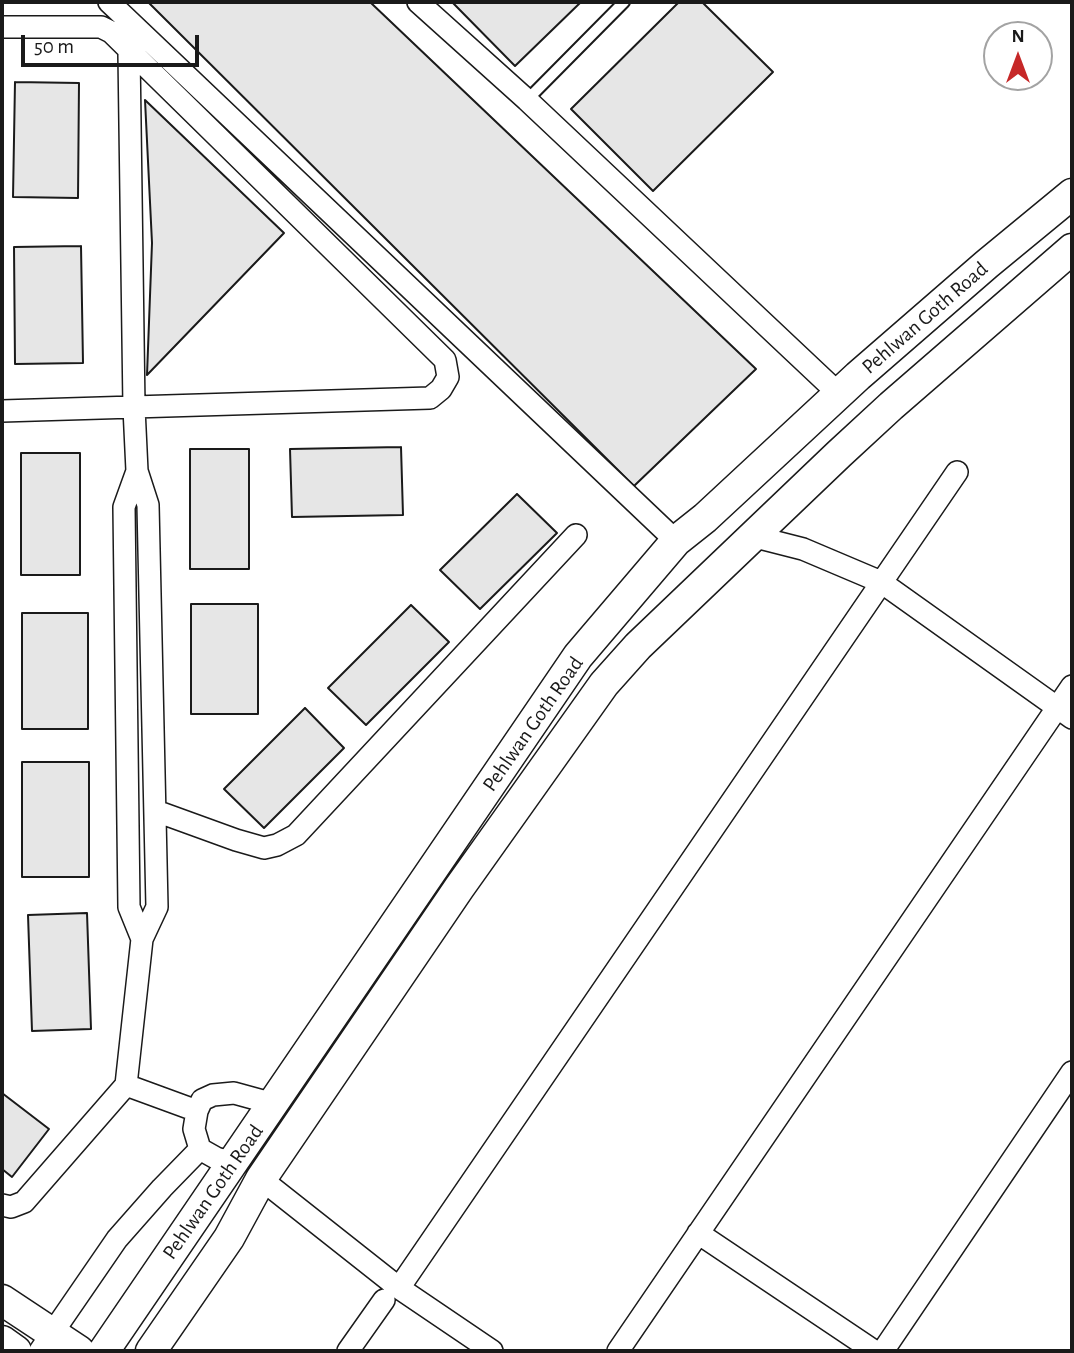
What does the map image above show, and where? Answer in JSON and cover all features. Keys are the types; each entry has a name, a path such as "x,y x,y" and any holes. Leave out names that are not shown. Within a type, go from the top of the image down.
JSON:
{"main road":[{"name":"Pehlwan Goth Road","path":"104,1351 578,656 676,541 705,518 848,385 1072,194"},
{"name":"Pehlwan Goth Road","path":"151,1351 229,1238 261,1179 459,888 604,684 638,646 891,406 1072,249"},
{"path":"848,385 891,406"},
{"path":"2,1300 46,1342 79,1351"},
{"path":"2,1341 16,1351"}],"street":[{"path":"110,2 676,541"},
{"path":"418,2 848,385"},
{"path":"2,27 101,27 111,33 445,360 448,377 441,389 430,398 2,411"},
{"path":"2,1205 11,1207 24,1202 127,1086 142,939 157,907 148,505 136,471 129,53"},
{"path":"136,471 124,506 129,907 142,939"},
{"path":"348,1351 392,1294 957,472"},
{"path":"156,811 264,848 277,845 296,835 576,535"},
{"path":"752,536 803,549 881,582 1065,713"},
{"path":"618,1351 698,1233 1065,713 1072,686"},
{"path":"883,1351 1072,1072"},
{"path":"127,1086 197,1111"},
{"path":"234,1163 216,1158 200,1149 194,1129 202,1100 213,1095 234,1093 251,1095 274,1104"},
{"path":"46,1342 117,1238 200,1149"},
{"path":"261,1179 392,1294 492,1351"},
{"path":"698,1233 874,1351"}],"lane":[{"path":"527,100 624,2"}],"building":[{"path":"148,2 370,2 756,369 634,486"},
{"path":"452,2 581,2 515,66"},
{"path":"679,2 702,2 773,72 653,191 571,109"},
{"path":"15,82 79,83 78,198 13,197"},
{"path":"145,100 284,233 147,375 152,243"},
{"path":"81,246 83,363 15,364 14,247"},
{"path":"401,447 403,515 292,517 290,449"},
{"path":"190,449 249,449 249,569 190,569"},
{"path":"21,453 80,453 80,575 21,575"},
{"path":"517,494 557,533 480,609 440,570"},
{"path":"191,604 258,604 258,714 191,714"},
{"path":"411,605 449,642 366,725 328,688"},
{"path":"22,613 88,613 88,729 22,729"},
{"path":"305,708 344,748 264,828 224,789"},
{"path":"22,762 89,762 89,877 22,877"},
{"path":"87,913 91,1029 32,1031 28,915"},
{"path":"2,1093 49,1129 12,1177 2,1169"}]}
